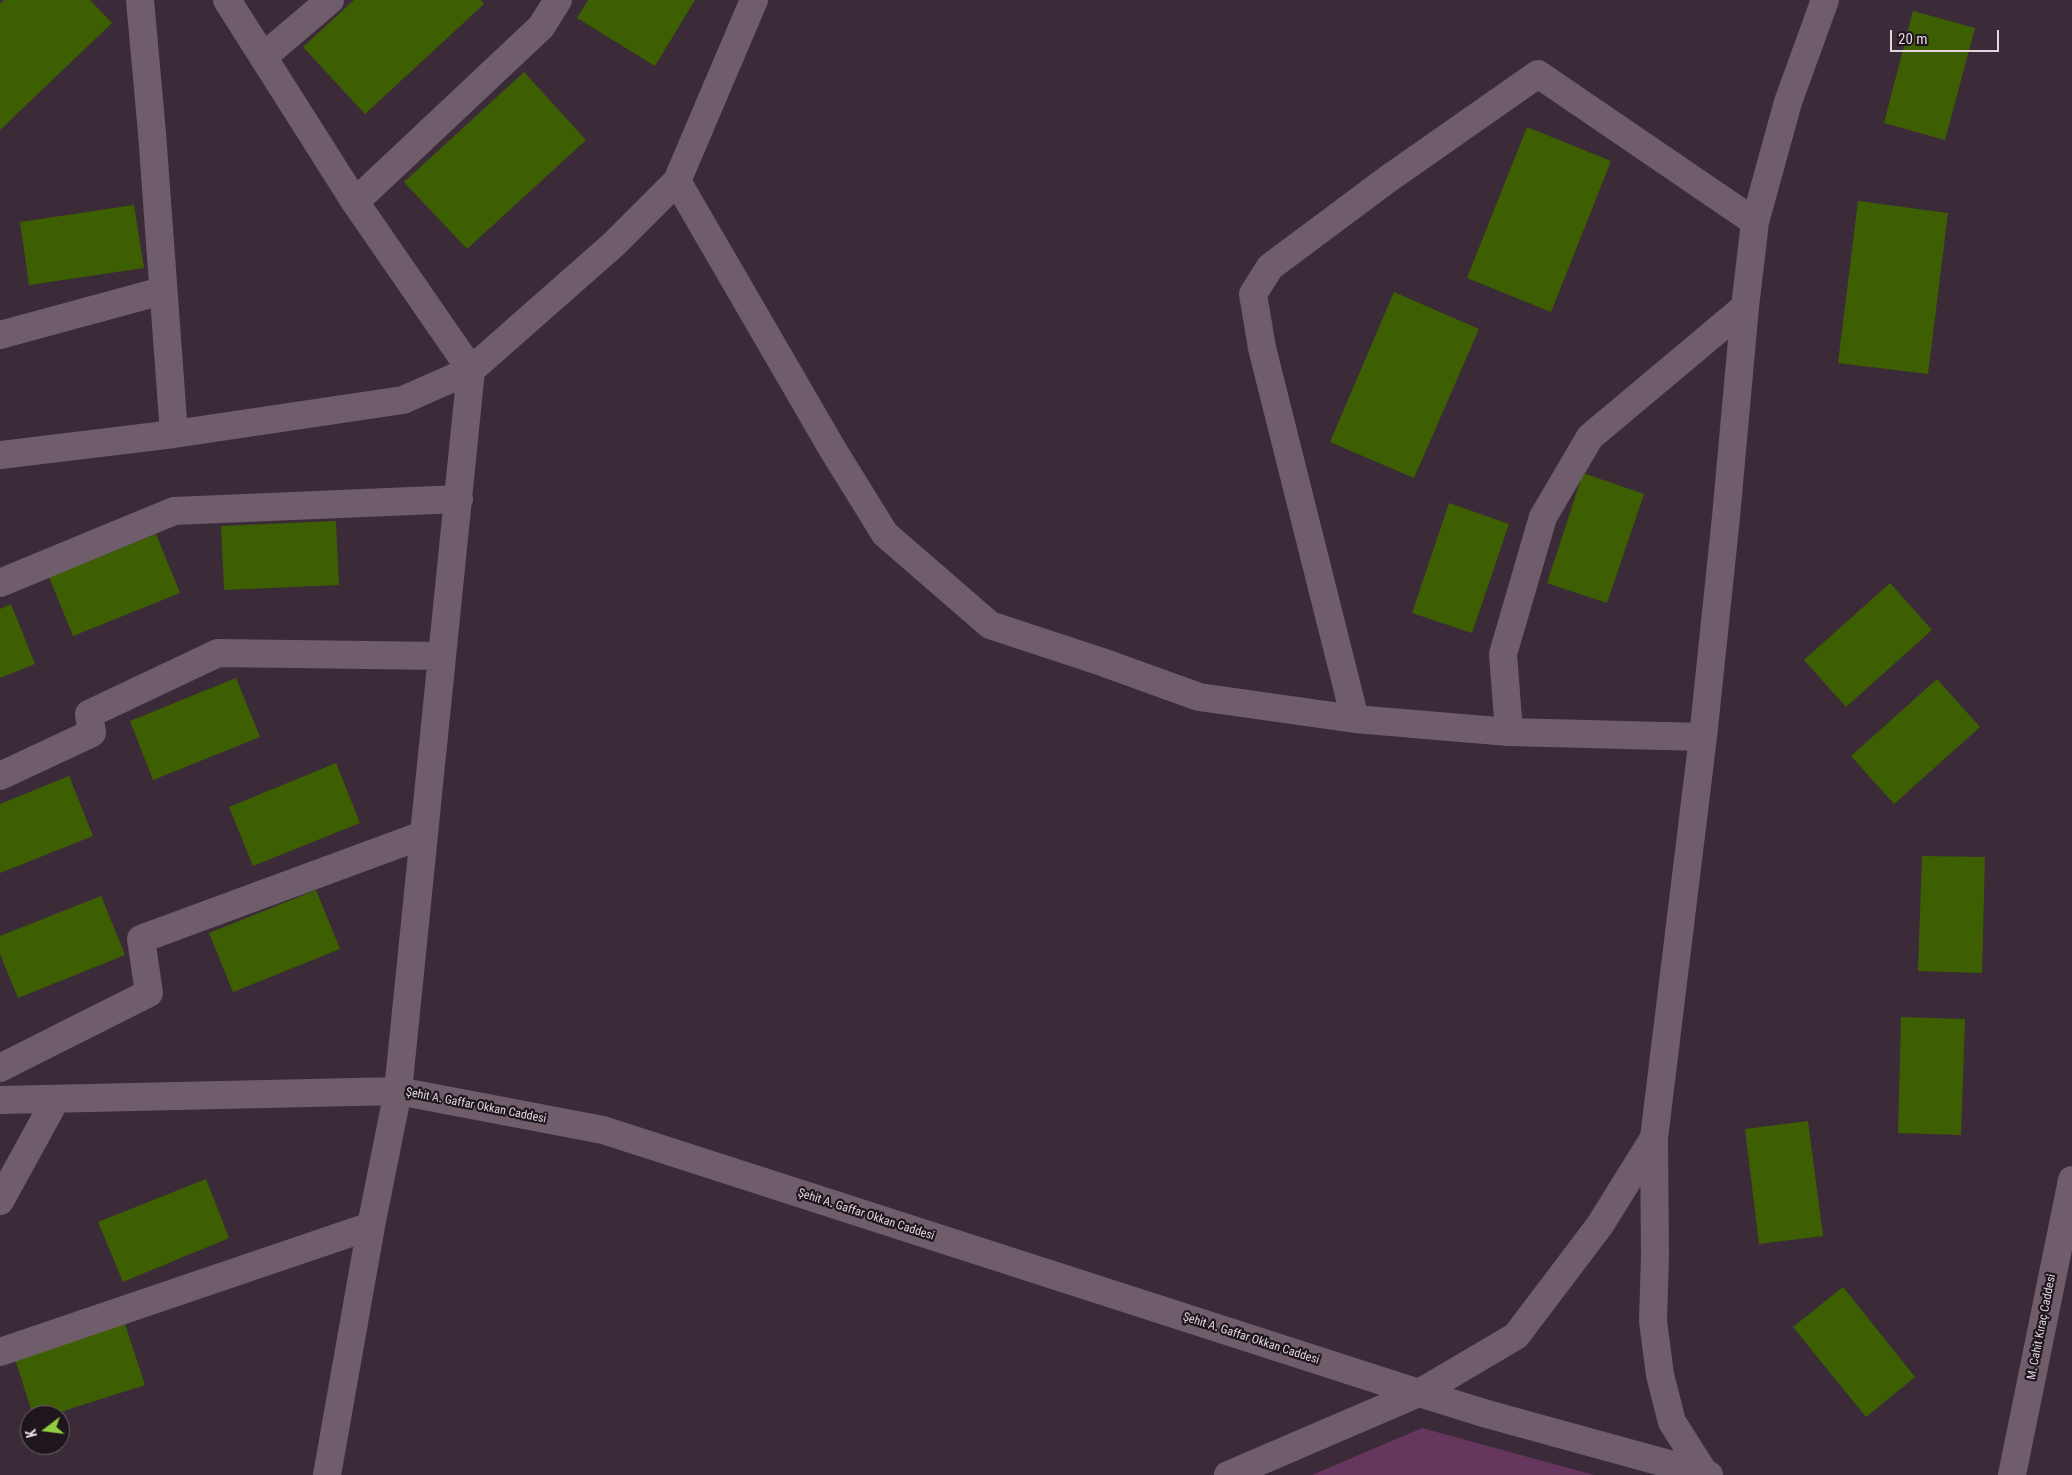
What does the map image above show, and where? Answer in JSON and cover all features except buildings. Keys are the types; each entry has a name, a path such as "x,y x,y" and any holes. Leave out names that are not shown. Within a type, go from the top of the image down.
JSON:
{"street":[{"path":"140,0 152,133 162,291 174,434"},
{"path":"227,0 355,202 471,370 398,1091 371,1226 327,1475"},
{"path":"263,58 330,0"},
{"path":"355,202 541,27 558,0"},
{"path":"0,455 174,434 403,400 471,370 614,244 676,181 754,0"},
{"path":"1707,1474 1672,1422 1660,1375 1653,1321 1654,1138 1703,737 1755,222 1788,102 1825,0"},
{"path":"1355,719 1262,348 1253,294 1270,268 1388,179 1538,74 1755,222"},
{"path":"676,181 833,450 885,534 990,625 1199,697 1355,719 1509,732 1703,737"},
{"path":"0,335 162,291"},
{"path":"1509,732 1502,654 1543,517 1590,437 1745,307"},
{"path":"0,583 174,510 458,499"},
{"path":"0,776 92,733 89,714 218,653 441,656"},
{"path":"0,1068 149,993 141,940 423,836"},
{"name":"Şehit A. Gaffar Okkan Caddesi","path":"4,1107 56,1099 398,1091 603,1130 1419,1393 1487,1414 1707,1474"},
{"path":"0,1201 56,1099"},
{"path":"1228,1475 1419,1393 1516,1336 1600,1225 1654,1138"},
{"name":"M. Cahit Kıraç Caddesi","path":"2012,1475 2072,1180"},
{"path":"0,1352 371,1226"}],"shaded area":[{"path":"1422,1428 1594,1475 1312,1475"}]}
